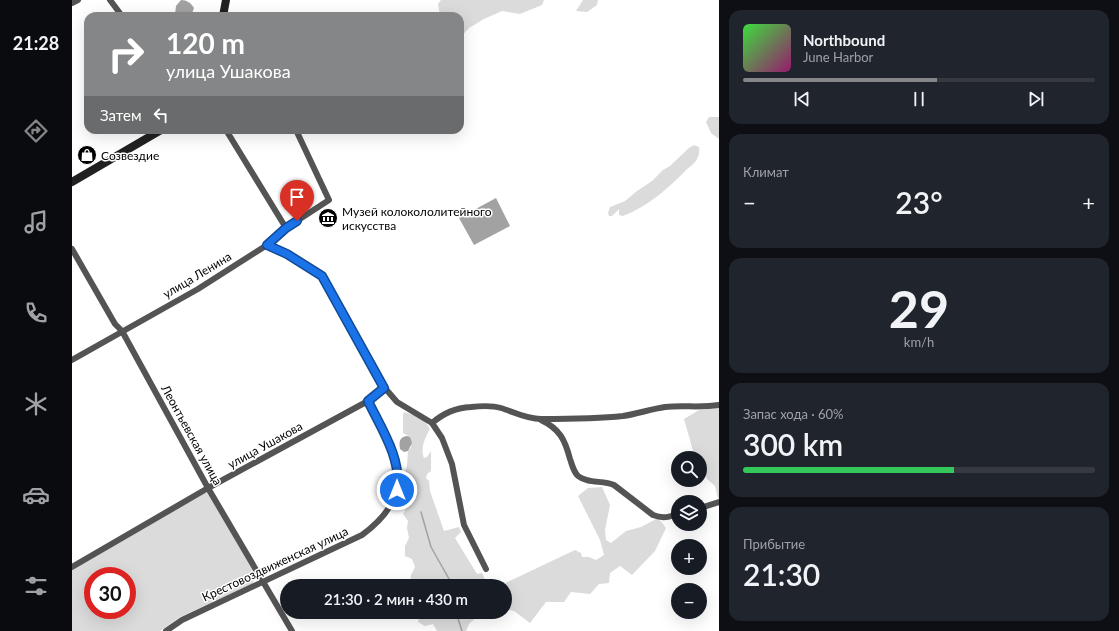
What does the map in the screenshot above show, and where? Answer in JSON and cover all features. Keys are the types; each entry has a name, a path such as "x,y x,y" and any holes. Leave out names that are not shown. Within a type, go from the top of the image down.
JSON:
{"main road":[{"path":"223,12 226,0"},
{"path":"72,182 154,134"}],"street":[{"path":"72,3 78,0"},
{"path":"110,0 119,12"},
{"path":"228,134 286,228"},
{"name":"улица Ленина","path":"72,360 198,289 267,245 286,228 329,200 298,134"},
{"path":"267,245 287,254 322,276 384,388 397,402 432,423 442,438 449,456 464,524 486,569"},
{"name":"Леонтьевская улица","path":"72,249 115,324 122,331 208,488 292,631"},
{"name":"улица Ушакова","path":"72,567 208,488 368,401 384,388"},
{"name":"Крестовоздвиженская улица","path":"166,631 182,620 362,535 380,521 389,510 397,490 398,473 387,441 368,401"},
{"path":"432,423 451,410 470,406 500,407 520,415 538,419 605,417 635,414 664,407 708,407 719,405"},
{"path":"538,419 555,428 560,433 572,465 579,476 590,481 614,485 653,515 660,518 671,516"},
{"path":"707,506 719,502"}],"shaded area":[{"path":"181,0 189,2 194,8 192,12 175,12 176,6"},
{"path":"441,0 544,0 542,5 520,14 502,11 484,19 469,28 464,34 464,12 439,12 438,4"},
{"path":"583,0 598,0 597,5 587,12 576,11"},
{"path":"709,117 719,117 719,139 711,133 706,122"},
{"path":"694,145 699,147 699,154 696,160 665,190 641,208 623,216 619,215 619,209 612,216 609,216 608,213 610,207 625,201 652,181"},
{"path":"496,198 510,226 474,245 459,218"},
{"path":"719,408 718,499 715,486 707,479 707,451 693,451 684,419 699,410"},
{"path":"404,412 419,418 430,429 423,447 424,458 427,457 431,451 431,471 427,474 426,478 429,481 430,491 444,531 459,527 461,532 455,538 477,574 482,573 485,579 411,579 415,567 412,559 405,556 405,546 409,538 407,528 408,521 403,514 406,509 396,506 398,497 405,494 407,487 402,485 407,466 408,451 411,447 410,437 403,433"},
{"path":"402,437 410,437 412,443 408,451 404,452 400,449 400,442"},
{"path":"602,487 610,505 605,530 606,540 611,543 626,531 641,527 656,519 661,521 666,528 655,551 632,575 620,566 610,573 609,583 599,584 590,594 571,592 564,602 546,602 530,623 512,611 512,580 575,550 581,553 582,557 589,557 596,560 604,555 600,540 578,496 588,488"},
{"path":"208,492 255,574 255,578 252,584 180,617 160,631 72,631 72,570"},
{"path":"419,619 474,619 469,624 466,631 437,631 433,624 425,626 418,622"}],"waterway":[{"path":"421,512 431,547 449,579"},
{"path":"458,619 462,631"}],"place":[{"name":"Созвездие","path":"87,155"},
{"name":"Музей колокололитейного искусства","path":"328,218"}],"route":[{"path":"297,221 286,228 267,245 287,254 322,276 384,388 368,401 394,459 398,477 397,490"}]}
